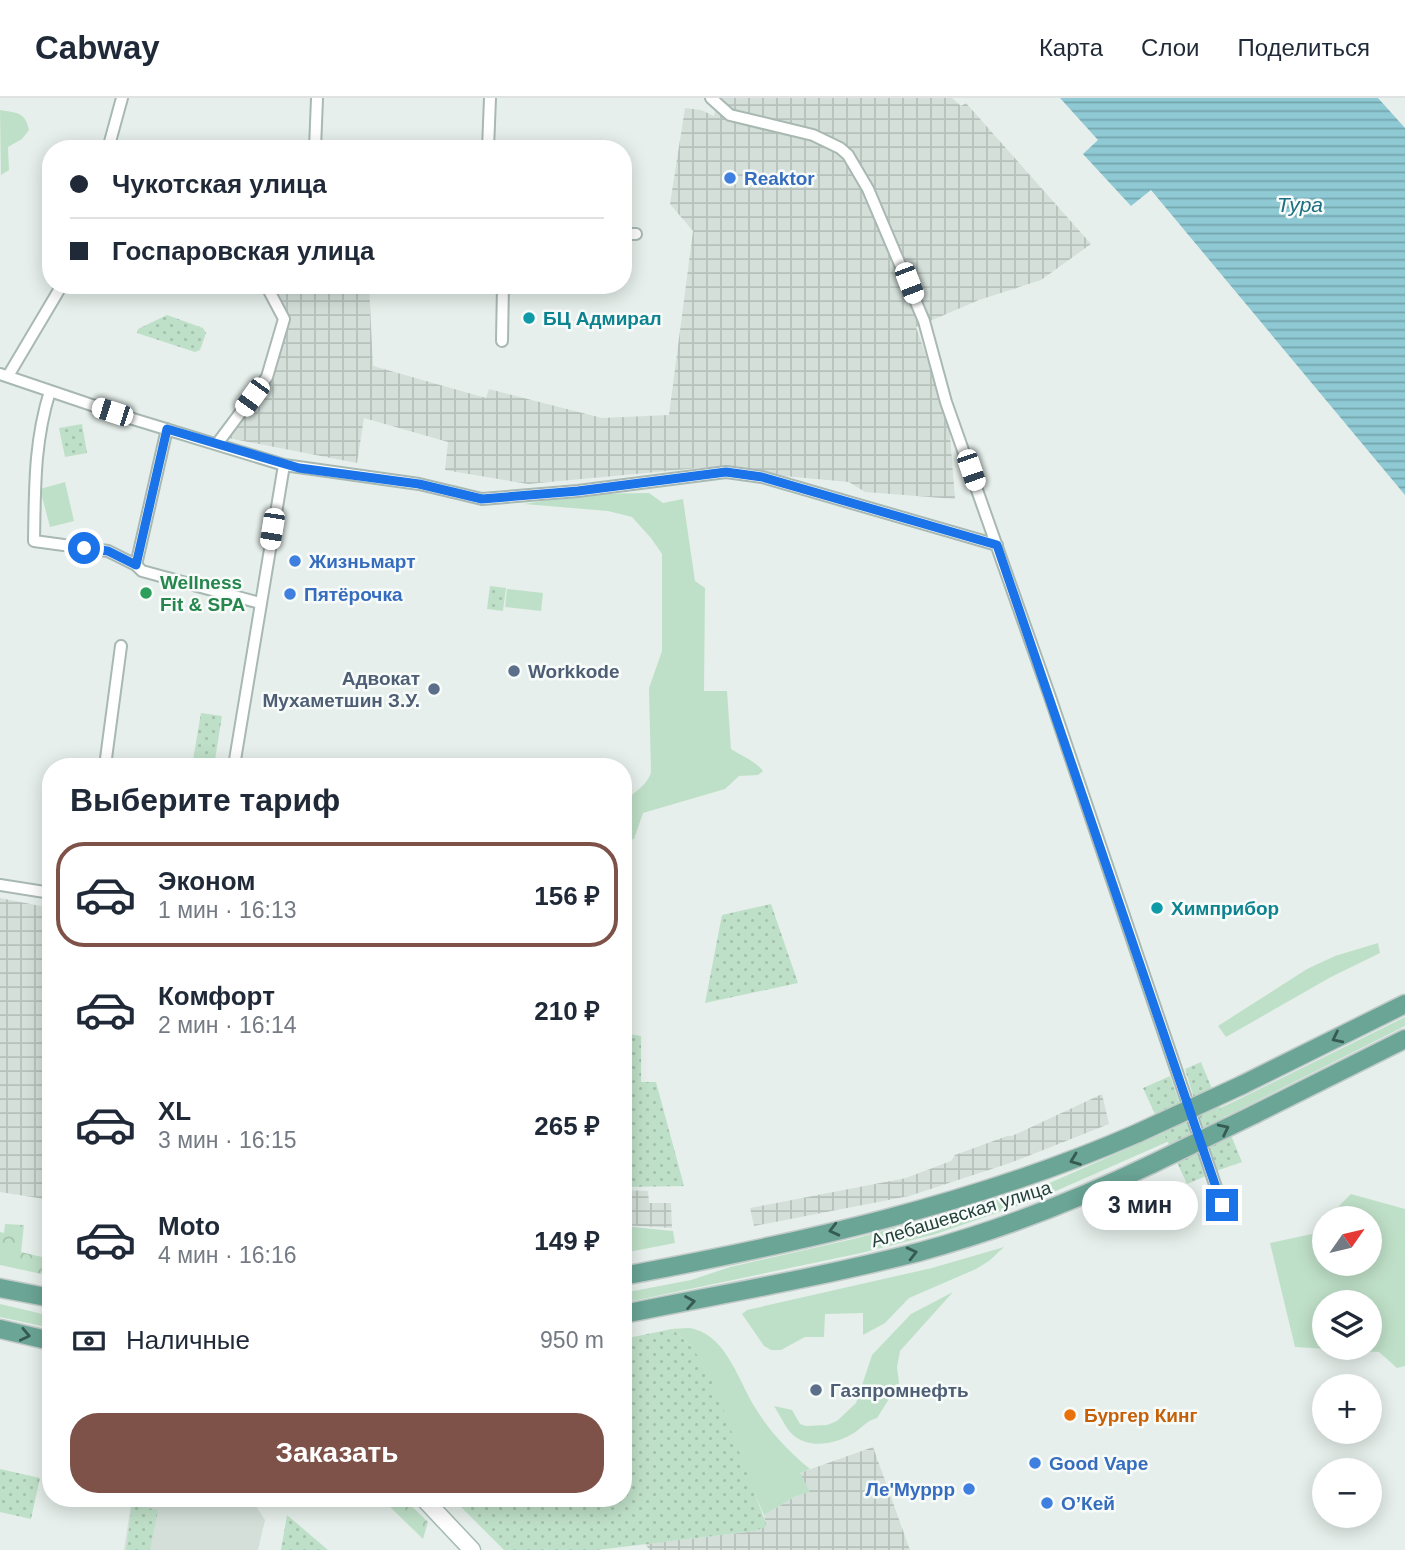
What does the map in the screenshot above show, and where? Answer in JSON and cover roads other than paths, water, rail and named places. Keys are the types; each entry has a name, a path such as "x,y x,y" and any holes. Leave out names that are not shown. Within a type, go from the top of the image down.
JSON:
{"main road":[{"name":"Алебашевская улица","path":"632,1274 718,1258 911,1212 1077,1160 1242,1085 1401,1006"},
{"name":"Алебашевская улица","path":"632,1312 711,1298 920,1251 1036,1215 1092,1193 1405,1039"},
{"path":"632,1286 643,1283 669,1267"},
{"path":"0,1288 42,1296"},
{"path":"632,1309 644,1310"},
{"path":"0,1329 42,1339"}],"street":[{"path":"110,140 122,98"},
{"path":"315,140 317,98"},
{"path":"488,140 490,98"},
{"path":"712,100 730,115 813,135 827,141 840,148 859,172 923,320 946,402 1222,1205"},
{"path":"632,234 636,234"},
{"path":"56,294 4,375 284,465 419,484 482,499 578,491 726,472 762,477 997,545"},
{"path":"216,444 267,377 284,319 271,294"},
{"path":"502,341 503,294"},
{"path":"50,391 39,426 36,451 34,541 108,551 136,565 142,571 260,603"},
{"path":"136,565 167,429"},
{"path":"235,758 284,465"},
{"path":"106,758 121,646"},
{"path":"0,885 42,892"},
{"path":"431,1507 472,1550"}],"water":[{"name":"Тура","path":"1060,98 1378,98 1405,128 1405,495 1151,190 1131,206 1083,154 1098,140"}],"place":[{"name":"Reaktor","path":"730,178"},
{"name":"БЦ Адмирал","path":"529,318"},
{"name":"Жизньмарт","path":"295,561"},
{"name":"Wellness Fit & SPA","path":"146,593"},
{"name":"Пятёрочка","path":"290,594"},
{"name":"Workkode","path":"514,671"},
{"name":"Адвокат Мухаметшин З.У.","path":"434,689"},
{"name":"Химприбор","path":"1157,908"},
{"name":"Газпромнефть","path":"816,1390"},
{"name":"Бургер Кинг","path":"1070,1415"},
{"name":"Good Vape","path":"1035,1463"},
{"name":"Ле'Муррр","path":"969,1489"},
{"name":"О’Кей","path":"1047,1503"}]}
